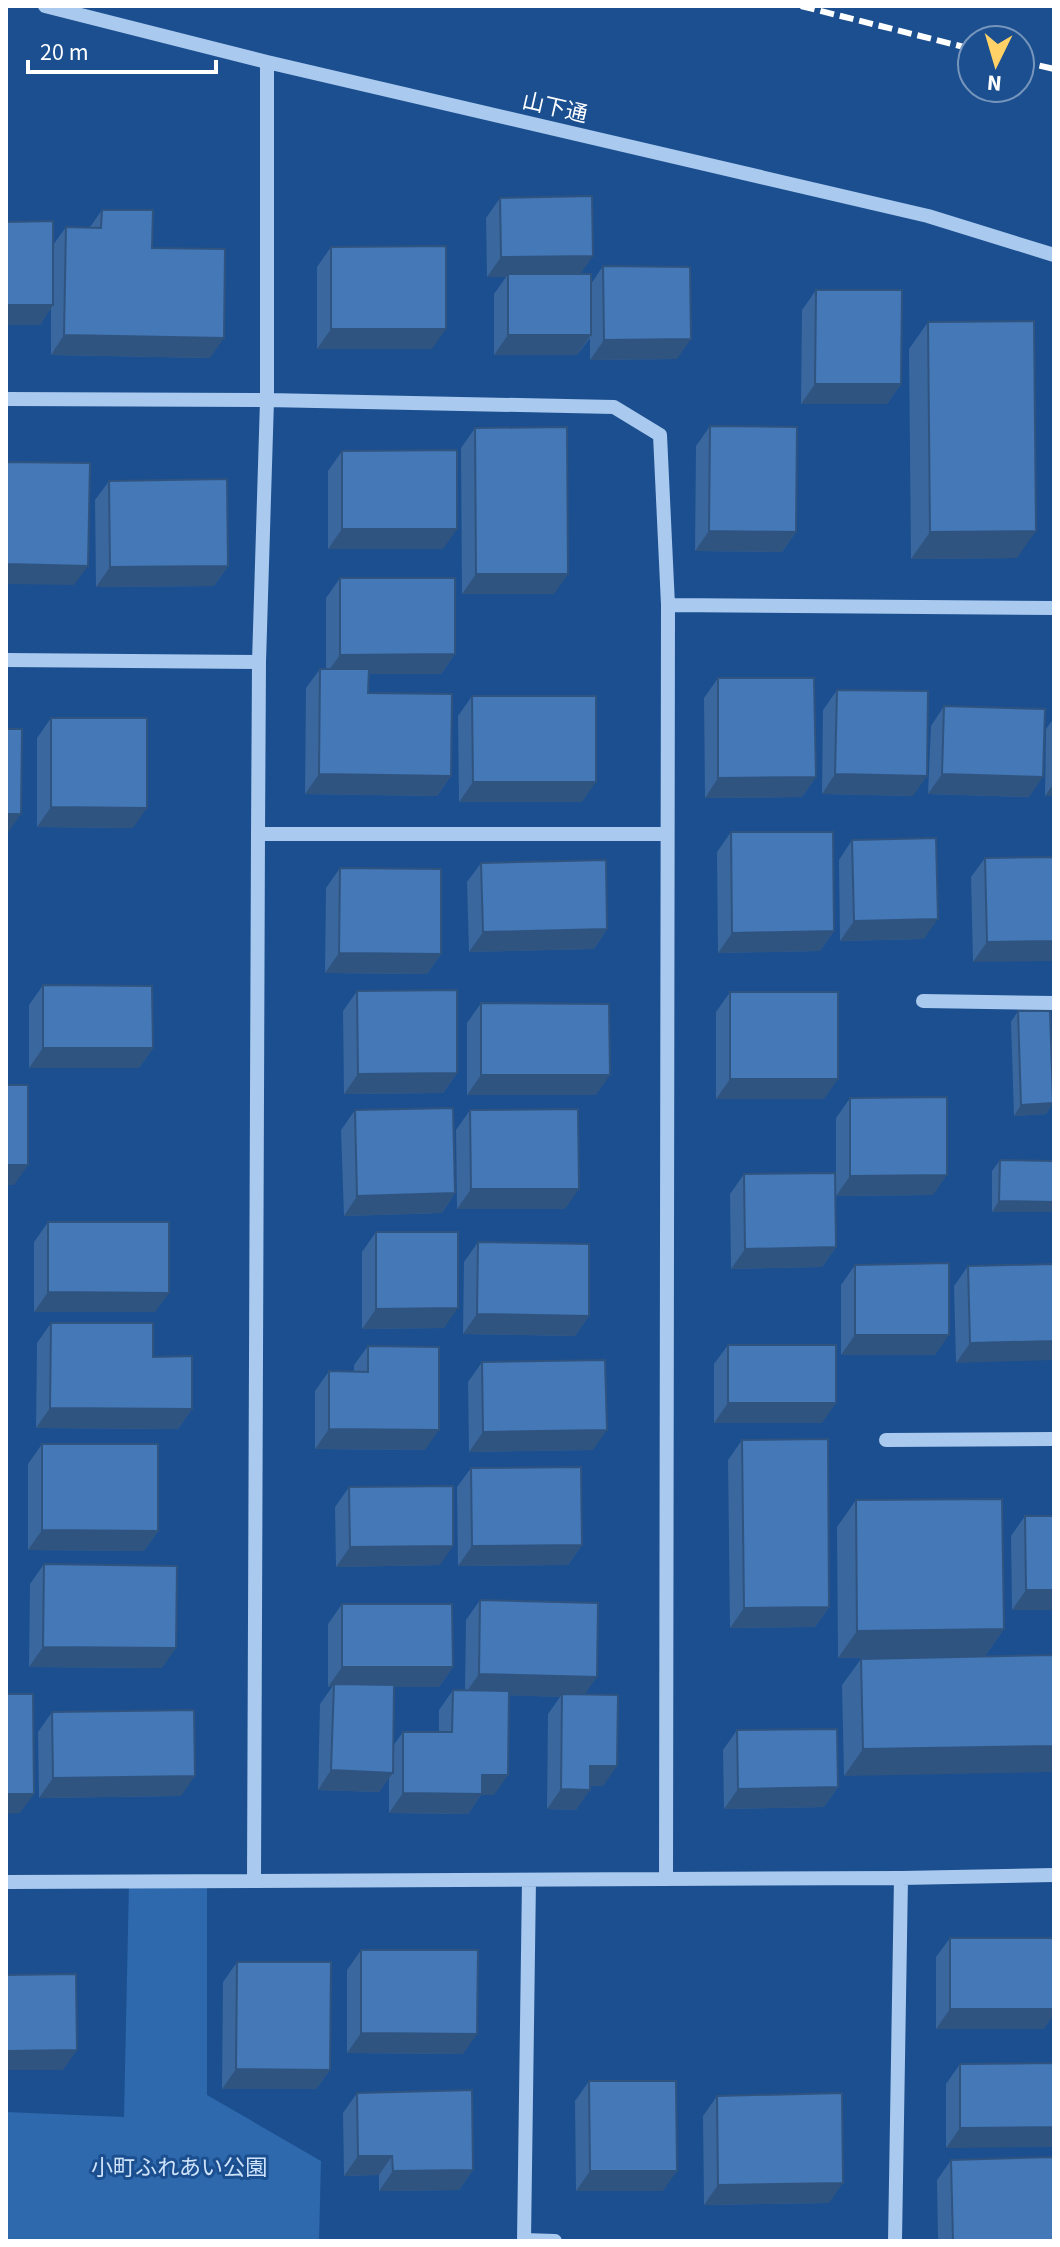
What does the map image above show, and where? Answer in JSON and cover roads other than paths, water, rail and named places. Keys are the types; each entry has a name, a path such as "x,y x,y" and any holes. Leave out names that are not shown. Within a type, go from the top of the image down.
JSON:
{"street":[{"name":"山下通","path":"45,6 267,62 928,216 1054,255"},
{"path":"254,1881 259,662 267,400 267,62"},
{"path":"6,399 267,400 614,407 660,435 668,605 666,1879"},
{"path":"668,605 1054,608"},
{"path":"6,660 259,662"},
{"path":"258,834 667,834"},
{"path":"923,1001 1054,1003"},
{"path":"886,1440 1054,1439"},
{"path":"6,1882 1054,1875"},
{"path":"895,2241 901,1878"},
{"path":"529,1880 524,2241 555,2241"}],"railway":[{"path":"801,6 956,45"},
{"path":"1036,65 1054,69"}],"park label":[{"name":"小町ふれあい公園","path":"179,2167"}]}
